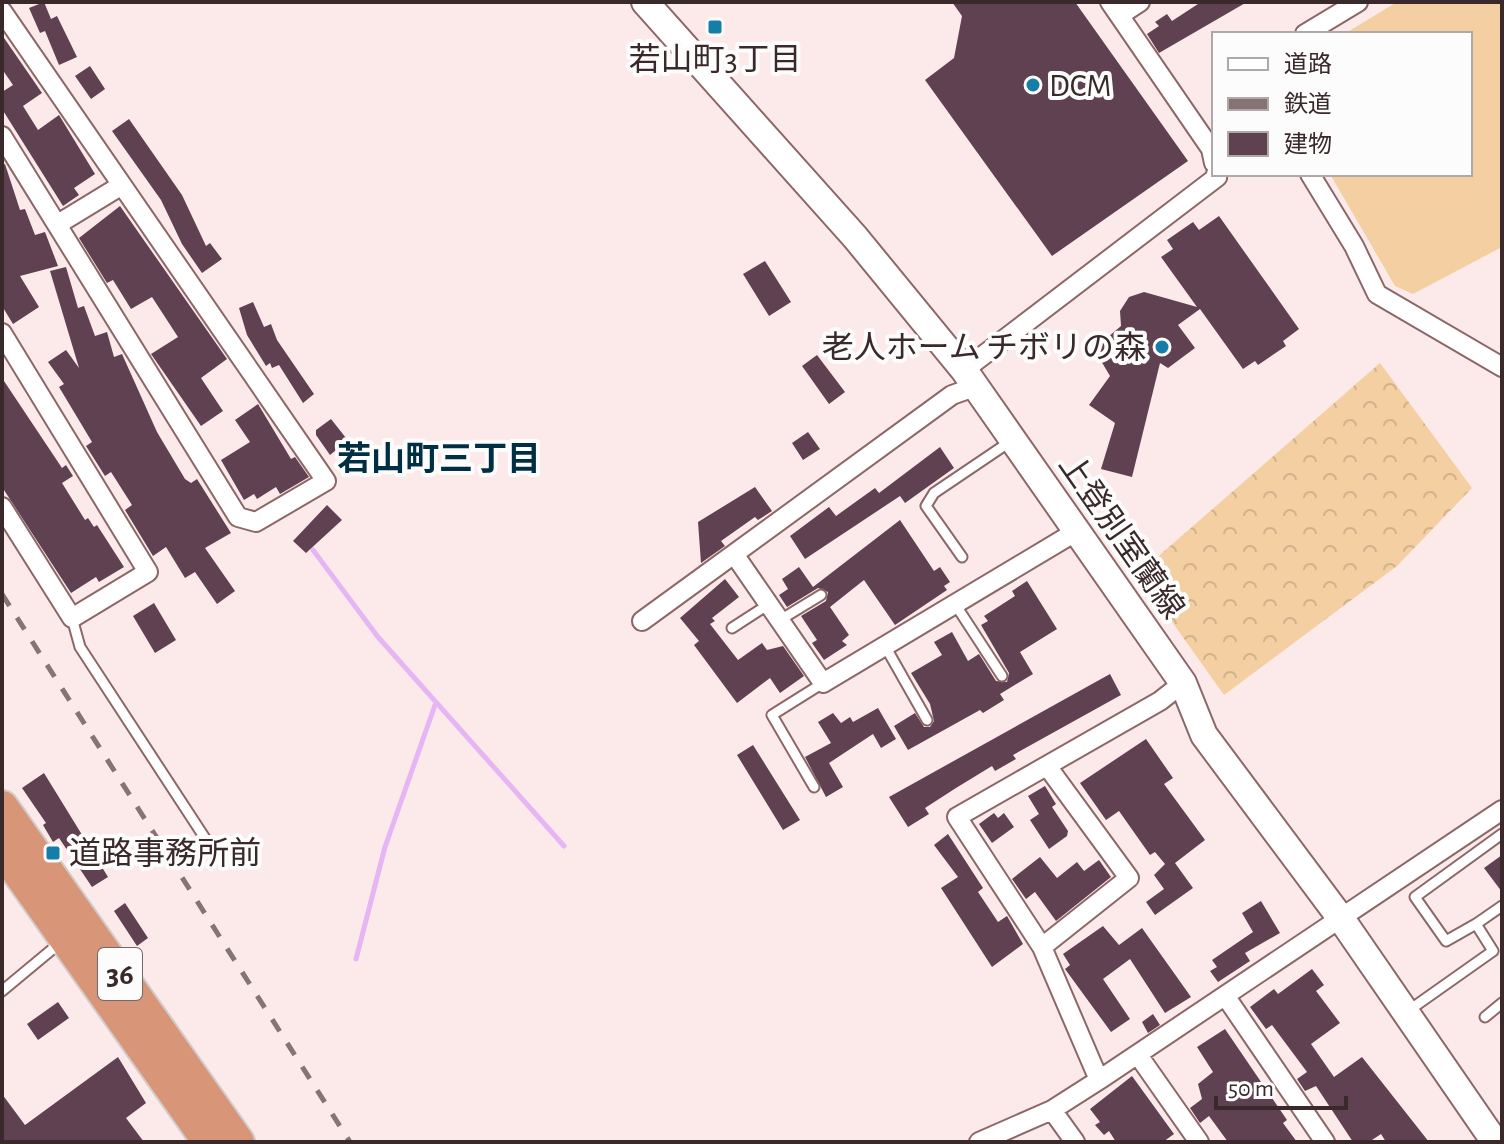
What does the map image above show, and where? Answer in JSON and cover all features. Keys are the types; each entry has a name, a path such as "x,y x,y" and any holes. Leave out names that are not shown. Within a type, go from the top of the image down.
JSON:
{"highway":[{"name":"36","path":"2,807 200,1139"},
{"name":"36","path":"2,849 75,931 238,1142"}],"main road":[{"name":"上登別室蘭線","path":"645,2 855,237 970,378 1183,683 1204,735 1342,920 1495,1142"}],"street":[{"path":"1140,2 1115,8 1212,154"},
{"path":"1308,32 1358,2"},
{"path":"2,11 326,481 256,522 238,517 2,136"},
{"path":"642,621 952,395 1214,176"},
{"path":"1311,176 1354,246 1377,294 1502,367"},
{"path":"58,224 122,185"},
{"path":"2,333 148,572 72,618 2,507"},
{"path":"734,554 823,683 1077,531"},
{"path":"1099,1080 1042,947 957,817 1183,683"},
{"path":"1042,947 1129,878 1047,766"},
{"path":"979,1142 1052,1110 1342,920 1502,810"},
{"path":"1226,997 1325,1142"},
{"path":"1138,1055 1199,1142"},
{"path":"1052,1110 1075,1142"}],"lane":[{"path":"962,557 926,506 934,493 1014,439"},
{"path":"780,620 821,595"},
{"path":"732,628 769,604"},
{"path":"955,604 1002,676"},
{"path":"72,618 80,647 216,855"},
{"path":"885,646 927,720"},
{"path":"814,787 772,715 823,683"},
{"path":"1502,834 1415,897 1446,941 1502,906"},
{"path":"1406,1012 1493,951 1476,924"},
{"path":"2,991 75,931"},
{"path":"1485,1017 1502,1003"}],"green space":[{"path":"1397,2 1502,2 1502,247 1413,294 1395,286 1331,176 1472,176 1472,32 1347,32"},
{"path":"1380,363 1472,488 1397,566 1224,695 1138,574"}],"building":[{"path":"44,2 51,19 57,16 77,57 59,65 45,31 40,33 29,8"},
{"path":"952,2 1075,2 1188,161 1052,256 925,80 954,58 962,16"},
{"path":"1201,2 1247,2 1159,53 1147,34 1159,26 1155,22 1167,14 1172,21"},
{"path":"2,35 42,93 23,106 38,130 59,115 95,174 74,188 79,195 63,206 2,109 2,92 13,85 2,69"},
{"path":"90,66 105,89 91,99 75,76"},
{"path":"129,119 182,195 206,246 210,243 222,259 202,273 182,244 161,200 112,131"},
{"path":"5,164 20,210 25,209 35,235 45,232 58,266 20,276 39,307 13,324 2,306 2,165"},
{"path":"120,206 227,359 201,378 223,411 201,426 151,354 178,337 152,297 131,309 113,280 107,283 79,238"},
{"name":"老人ホーム チボリの森","path":"1219,216 1299,329 1283,341 1286,346 1258,365 1255,361 1243,369 1200,309 1178,325 1195,348 1168,368 1160,363 1132,477 1101,469 1115,423 1089,405 1110,376 1094,349 1121,326 1120,311 1129,297 1144,292 1197,307 1161,257 1173,249 1167,240 1193,222 1199,230"},
{"path":"765,261 791,302 769,316 743,274"},
{"path":"66,267 78,308 84,306 95,336 107,332 114,357 122,354 157,432 185,479 191,483 197,479 231,533 205,548 235,591 217,604 195,572 185,578 166,547 153,556 125,510 132,505 111,472 105,476 86,446 92,442 59,387 64,384 48,362 66,350 79,368 50,271"},
{"path":"253,302 264,327 271,324 277,340 314,394 303,403 279,365 272,368 270,363 266,366 247,335 239,308"},
{"path":"817,355 845,392 829,404 802,366"},
{"path":"2,378 62,468 66,465 73,476 62,483 85,520 88,518 94,527 97,525 124,567 99,582 96,577 71,593 2,487"},
{"path":"258,404 291,459 295,457 309,477 280,494 276,487 257,499 254,494 244,500 221,460 250,442 235,420"},
{"path":"331,419 361,457 347,467 335,451 330,455 316,435 316,430"},
{"path":"808,432 820,449 803,460 792,443"},
{"path":"940,447 954,468 905,503 900,496 805,559 790,536 829,507 836,516 875,488 879,493"},
{"path":"755,487 772,511 758,520 755,517 721,541 725,546 701,563 698,522"},
{"path":"327,505 342,520 306,553 293,541"},
{"path":"900,520 934,571 940,567 950,582 944,586 947,590 895,625 864,580 830,607 849,635 842,641 847,645 824,660 812,643 817,640 801,616 826,601 828,592 818,588 787,607 779,595 788,589 782,579 799,567 813,587"},
{"path":"725,579 739,597 712,618 715,621 710,624 738,660 762,643 767,650 783,646 804,676 780,693 770,678 737,703 694,645 699,641 680,618"},
{"path":"1027,581 1057,629 1020,652 1033,674 1000,694 1004,700 983,713 980,710 908,750 894,726 915,713 924,727 930,727 934,721 930,704 911,673 942,655 934,642 952,632 968,661 979,654 996,681 1007,682 1009,673 981,625 988,621 984,616 1015,596 1012,591"},
{"path":"154,603 176,640 155,653 133,616"},
{"path":"1110,674 1121,695 1013,755 1016,759 995,771 992,766 956,788 925,808 929,814 908,827 889,797"},
{"path":"878,708 896,739 881,748 873,734 829,763 843,787 826,797 805,757 831,743 818,722 833,713 841,723 850,717 853,722"},
{"path":"1146,739 1173,778 1164,784 1205,840 1175,863 1193,888 1155,915 1146,902 1164,889 1154,875 1165,864 1155,852 1150,855 1119,811 1106,820 1080,783"},
{"path":"753,745 800,820 783,830 737,755"},
{"path":"44,773 108,877 92,887 59,838 53,842 43,825 46,823 22,788"},
{"path":"1045,786 1056,804 1052,807 1068,831 1067,836 1049,849 1030,820 1039,814 1028,796"},
{"path":"994,813 998,818 1004,813 1014,827 992,843 979,824"},
{"path":"948,834 983,888 978,892 998,922 1007,916 1023,944 992,967 941,888 958,877 934,845"},
{"path":"1502,855 1502,892 1484,868"},
{"path":"1040,857 1057,878 1077,862 1084,871 1099,860 1111,877 1056,921 1035,892 1026,899 1012,879"},
{"path":"1261,901 1280,933 1245,953 1250,961 1218,982 1210,971 1217,967 1212,960 1253,932 1242,913"},
{"path":"125,903 148,938 137,946 114,911"},
{"path":"1103,926 1119,945 1142,928 1191,997 1165,1013 1130,959 1103,979 1130,1019 1111,1032 1065,969 1070,965 1063,954"},
{"path":"1312,969 1324,985 1316,991 1340,1023 1311,1044 1334,1077 1362,1057 1429,1142 1386,1142 1381,1134 1369,1142 1353,1142 1316,1086 1305,1091 1297,1079 1307,1072 1272,1025 1266,1029 1250,1007 1274,989 1278,994"},
{"path":"58,1002 69,1018 38,1040 27,1024"},
{"path":"1153,1014 1160,1025 1148,1033 1142,1022"},
{"path":"1225,1029 1287,1120 1283,1123 1297,1142 1228,1142 1209,1116 1200,1123 1190,1108 1202,1099 1198,1084 1213,1072 1197,1047"},
{"path":"118,1057 146,1103 126,1118 144,1142 2,1142 2,1094 25,1125"},
{"path":"1132,1076 1174,1134 1163,1142 1116,1142 1109,1131 1104,1135 1095,1125 1100,1122 1090,1109"}],"waterway":[{"path":"313,550 378,637 564,846"},
{"path":"356,959 385,847 435,705"}],"railway":[{"path":"2,594 350,1142"}],"place":[{"name":"若山町3丁目","path":"715,27"},
{"name":"DCM","path":"1033,85"},
{"name":"老人ホーム チボリの森","path":"1162,347"},
{"name":"道路事務所前","path":"53,853"}],"district":[{"name":"若山町三丁目","path":"439,458"}]}
